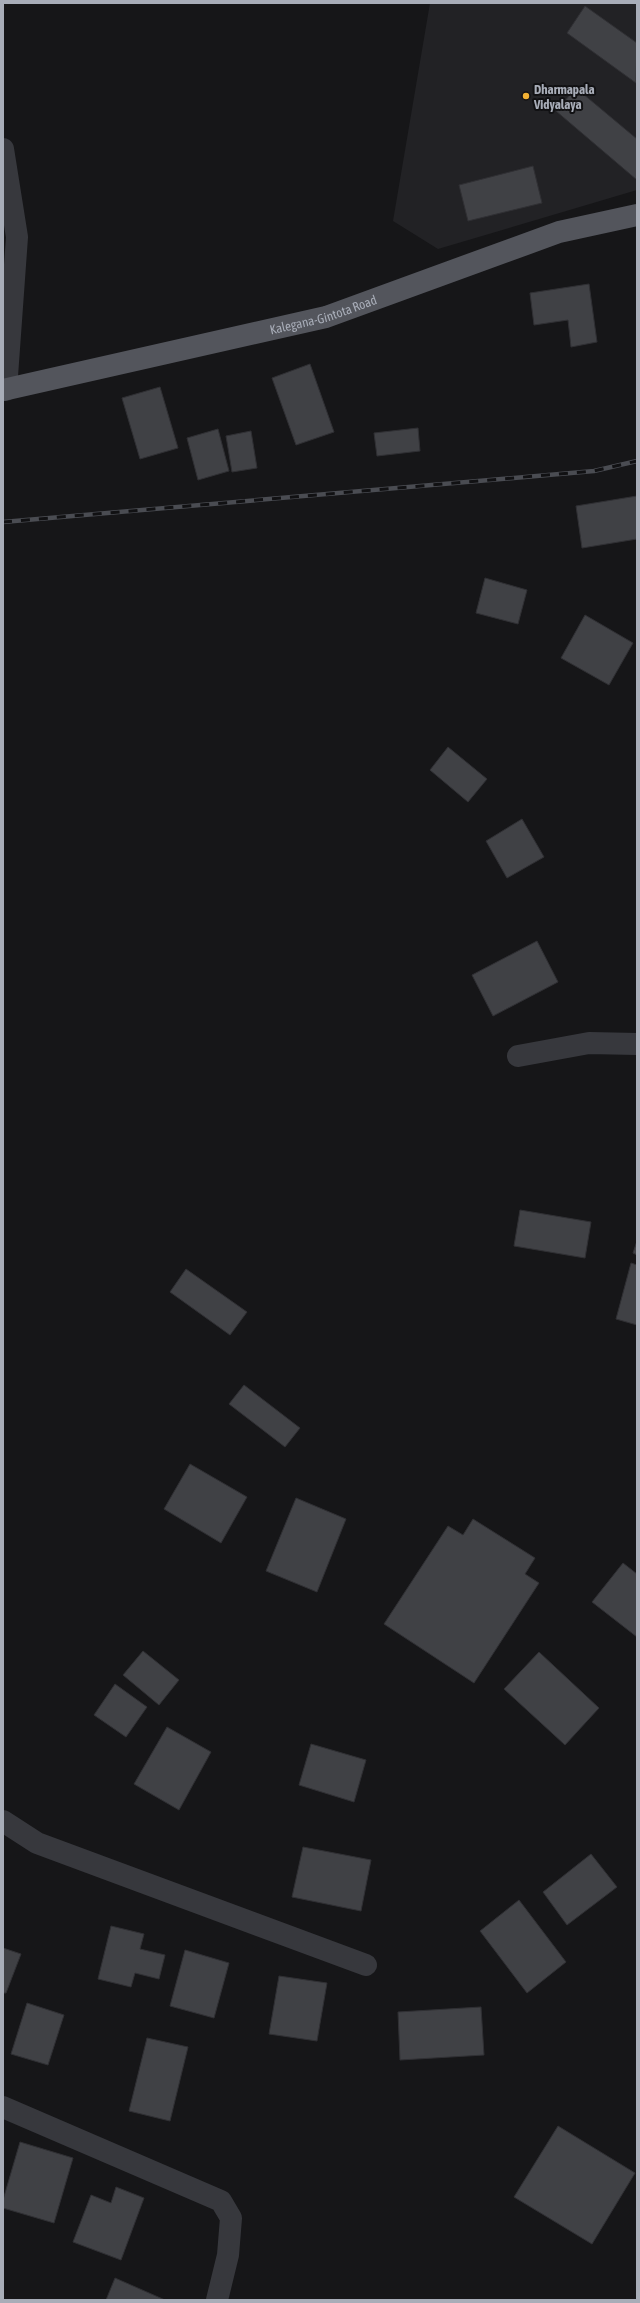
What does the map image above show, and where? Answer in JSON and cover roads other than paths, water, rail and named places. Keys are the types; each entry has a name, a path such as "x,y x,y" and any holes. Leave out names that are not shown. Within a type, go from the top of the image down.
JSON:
{"main road":[{"name":"Kalegana-Gintota Road","path":"5,390 326,317 559,232 637,215"}],"street":[{"path":"3,150 17,237 5,390"},
{"path":"518,1056 589,1043 637,1044"},
{"path":"3,1821 37,1842 366,1966"},
{"path":"3,2109 221,2201 231,2218 228,2255 217,2300"}],"railway":[{"path":"3,522 594,471 637,461"}],"place":[{"name":"Dharmapala Vidyalaya","path":"526,96"}]}
